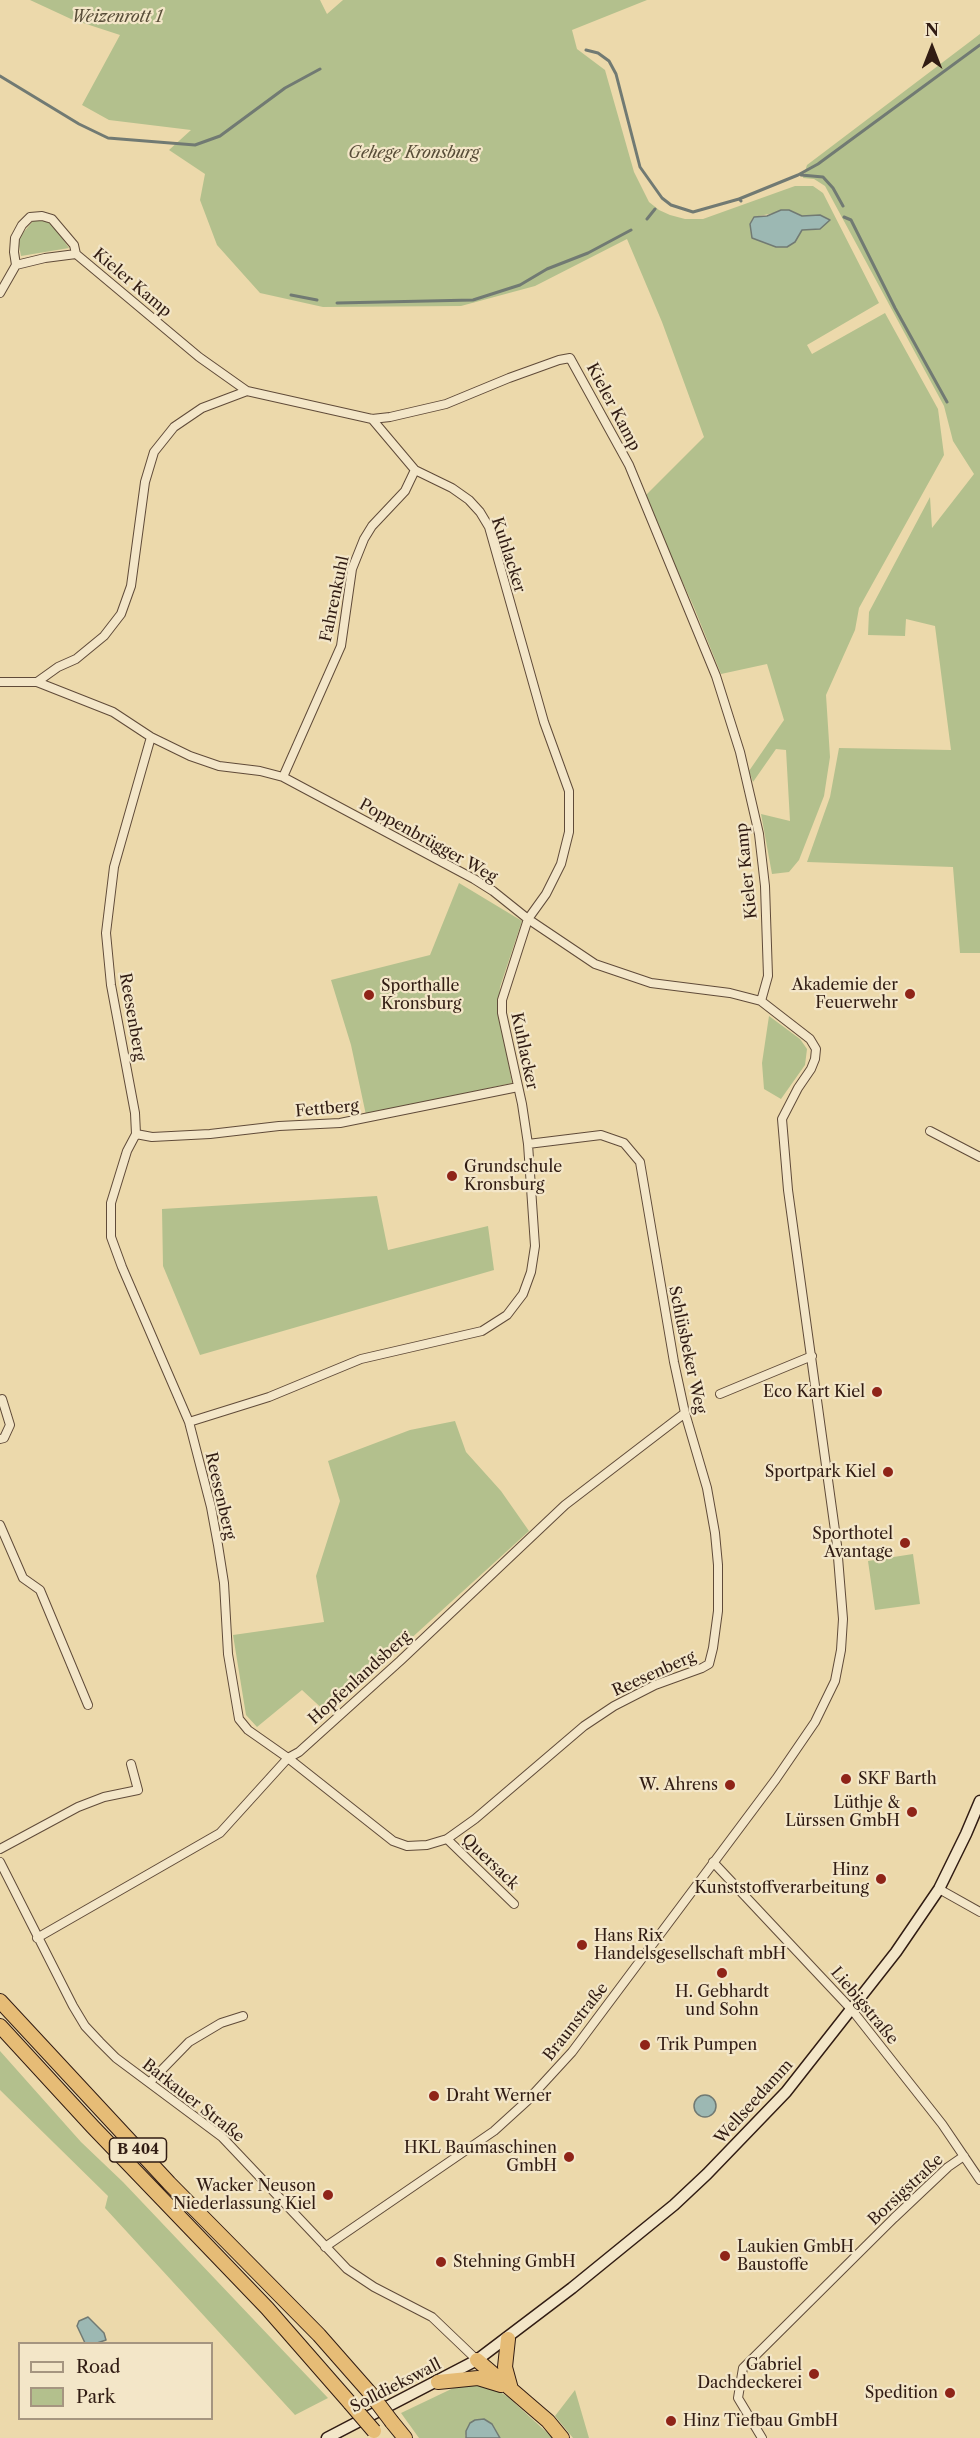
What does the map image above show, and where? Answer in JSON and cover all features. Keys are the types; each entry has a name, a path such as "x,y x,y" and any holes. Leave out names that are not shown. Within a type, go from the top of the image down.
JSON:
{"highway":[{"name":"B 404","path":"0,2001 162,2175 319,2335 370,2393 405,2438"},
{"name":"B 404","path":"0,2026 93,2127 267,2308 376,2435"},
{"path":"508,2339 505,2367 511,2389"},
{"path":"477,2360 548,2421 562,2438"},
{"path":"438,2382 478,2378 490,2380 511,2389"}],"main road":[{"name":"Wellseedamm","path":"477,2360 508,2339 674,2205 707,2175 776,2103 852,2010 901,1945 939,1889 980,1801"},
{"name":"Solldiekswall","path":"327,2438 477,2360"}],"street":[{"name":"Kieler Kamp","path":"0,293 15,265 15,238 22,225 30,217 42,216 52,219 74,245 76,254 200,357 247,391 372,419 446,404 509,378 570,358 628,465 716,676 740,752 759,834 765,886 768,976 761,1001"},
{"name":"Kieler Kamp","path":"15,265 76,254"},
{"path":"37,682 58,667 83,654 104,636 121,614 131,586 145,482 154,452 174,427 202,408 247,391"},
{"name":"Kuhlacker","path":"189,1422 269,1397 361,1359 456,1339 482,1331 507,1315 523,1294 531,1272 535,1246 528,1144 502,1013 502,1000 528,919 546,894 561,864 569,832 569,791 543,722 489,527 469,500 452,488 415,470 372,419"},
{"name":"Fahrenkuhl","path":"283,777 341,646 352,568 364,539 372,526 405,491 415,470"},
{"name":"Poppenbrügger Weg","path":"0,682 37,682 113,712 151,737 190,756 219,766 261,771 283,777 474,879 595,964 614,972 651,983 730,993 761,1001 810,1039 816,1049 811,1069 782,1119"},
{"name":"Reesenberg","path":"151,737 114,867 106,933 111,985 135,1113 136,1134 127,1151 111,1203 111,1237 189,1422 211,1507 218,1545 224,1584 228,1654 239,1719 248,1730 288,1758 393,1841 407,1846 427,1845 447,1839 475,1819 584,1726 604,1712 655,1685 709,1664"},
{"name":"Fettberg","path":"136,1134 152,1137 210,1134 279,1126 340,1123 518,1087"},
{"name":"Braunstraße","path":"325,2247 494,2131 527,2101 572,2052 776,1779 814,1722 835,1681 841,1650 841,1589 837,1545 789,1190 782,1119"},
{"path":"930,1131 980,1157"},
{"name":"Schlüsbeker Weg","path":"528,1144 602,1135 624,1143 640,1162 662,1299 685,1413 707,1488 716,1543 718,1611 709,1664"},
{"path":"720,1394 812,1356"},
{"path":"0,1439 4,1438 10,1425 3,1399"},
{"name":"Hopfenlandsberg","path":"37,1938 220,1833 288,1758 299,1752 400,1661 565,1505 685,1413"},
{"path":"0,1525 23,1578 40,1590 88,1705"},
{"path":"0,1849 85,1804 138,1790 131,1764"},
{"name":"Quersack","path":"447,1839 514,1904"},
{"name":"Barkauer Straße","path":"0,1862 37,1938 85,2026 116,2058 222,2137 325,2247 366,2283 438,2322 477,2360"},
{"name":"Liebigstraße","path":"713,1862 852,2010 980,2180"},
{"path":"939,1889 980,1912"},
{"path":"150,2082 189,2042 221,2023 243,2016"},
{"name":"Borsigstraße","path":"762,2438 738,2398 743,2368 894,2218 948,2167 964,2156"}],"green space":[{"path":"30,0 320,0 327,14 343,0 647,0 572,30 577,49 605,70 634,172 649,202 670,215 685,219 703,219 795,186 813,186 823,193 879,303 807,345 812,354 885,313 938,409 944,455 859,608 855,630 826,695 830,757 824,796 799,860 789,872 772,874 761,814 790,821 786,750 776,749 753,782 749,771 784,720 767,664 721,674 693,605 644,497 704,437 662,322 627,239 535,286 461,306 323,307 260,293 217,245 200,200 205,174 169,150 191,130 109,120 82,105 120,35 71,19","holes":["789,210 802,216 820,215 820,229 802,230 795,242 750,224 754,217"]},
{"path":"980,34 980,953 960,953 953,867 807,862 830,797 839,748 951,750 935,626 906,619 905,636 868,635 869,612 930,497 932,528 974,474 953,441 944,406 825,186 814,179 803,178 807,165"},
{"path":"43,219 51,222 69,248 21,256 18,240 33,221"},
{"path":"459,883 522,921 500,987 499,1000 499,1012 512,1083 366,1115 351,1045 331,980 430,955"},
{"path":"769,1016 800,1039 807,1049 805,1065 781,1099 764,1089 762,1063"},
{"path":"377,1196 388,1250 488,1226 494,1270 200,1355 163,1266 162,1209"},
{"path":"455,1421 466,1452 501,1491 529,1531 328,1714 302,1690 257,1727 246,1715 233,1635 324,1622 316,1576 340,1501 328,1461 410,1430"},
{"path":"913,1554 920,1604 875,1610 868,1561"},
{"path":"0,2051 81,2142 123,2182 328,2398 295,2415 105,2208 108,2196 0,2090"},
{"path":"466,2382 494,2388 508,2397 553,2438 500,2438 488,2421 465,2435 466,2438 419,2438 401,2413"},
{"path":"575,2390 589,2438 573,2438 555,2416"}],"water":[{"path":"781,210 789,210 802,216 820,215 830,220 820,229 802,230 795,242 787,247 776,247 752,238 750,224 754,217 767,216"},
{"path":"705,2095 713,2098 716,2106 713,2114 705,2117 697,2114 694,2106 697,2098"},
{"path":"88,2317 104,2333 106,2340 85,2342 77,2326 79,2321"},
{"path":"484,2419 492,2424 500,2438 466,2438 466,2431 470,2423"}],"waterway":[{"path":"739,199 798,175 818,164 980,45"},
{"path":"586,50 598,53 609,61 616,74 640,167 662,198 671,205 693,212 739,199 741,201"},
{"path":"0,76 79,124 108,138 195,145 220,136 285,88 320,69"},
{"path":"801,175 823,177 833,188 843,206"},
{"path":"647,219 655,209"},
{"path":"844,217 851,220 895,308 947,402"},
{"path":"337,303 473,300 520,285 547,269 588,253 631,230"},
{"path":"291,295 317,300"}],"place":[{"name":"Akademie der Feuerwehr","path":"910,994"},
{"name":"Sporthalle Kronsburg","path":"369,995"},
{"name":"Grundschule Kronsburg","path":"452,1176"},
{"name":"Eco Kart Kiel","path":"877,1392"},
{"name":"Sportpark Kiel","path":"888,1472"},
{"name":"Sporthotel Avantage","path":"905,1543"},
{"name":"SKF Barth","path":"846,1779"},
{"name":"W. Ahrens","path":"730,1785"},
{"name":"Lüthje & Lürssen GmbH","path":"912,1812"},
{"name":"Hinz Kunststoffverarbeitung","path":"881,1879"},
{"name":"Hans Rix Handelsgesellschaft mbH","path":"582,1945"},
{"name":"H. Gebhardt und Sohn","path":"722,1973"},
{"name":"Trik Pumpen","path":"645,2045"},
{"name":"Draht Werner","path":"434,2096"},
{"name":"HKL Baumaschinen GmbH","path":"569,2157"},
{"name":"Wacker Neuson Niederlassung Kiel","path":"328,2195"},
{"name":"Laukien GmbH Baustoffe","path":"725,2256"},
{"name":"Stehning GmbH","path":"441,2262"},
{"name":"Gabriel Dachdeckerei","path":"814,2374"},
{"name":"Spedition","path":"950,2393"},
{"name":"Hinz Tiefbau GmbH","path":"671,2421"}],"park label":[{"name":"Weizenrott 1","path":"117,17"},
{"name":"Gehege Kronsburg","path":"414,153"}]}
